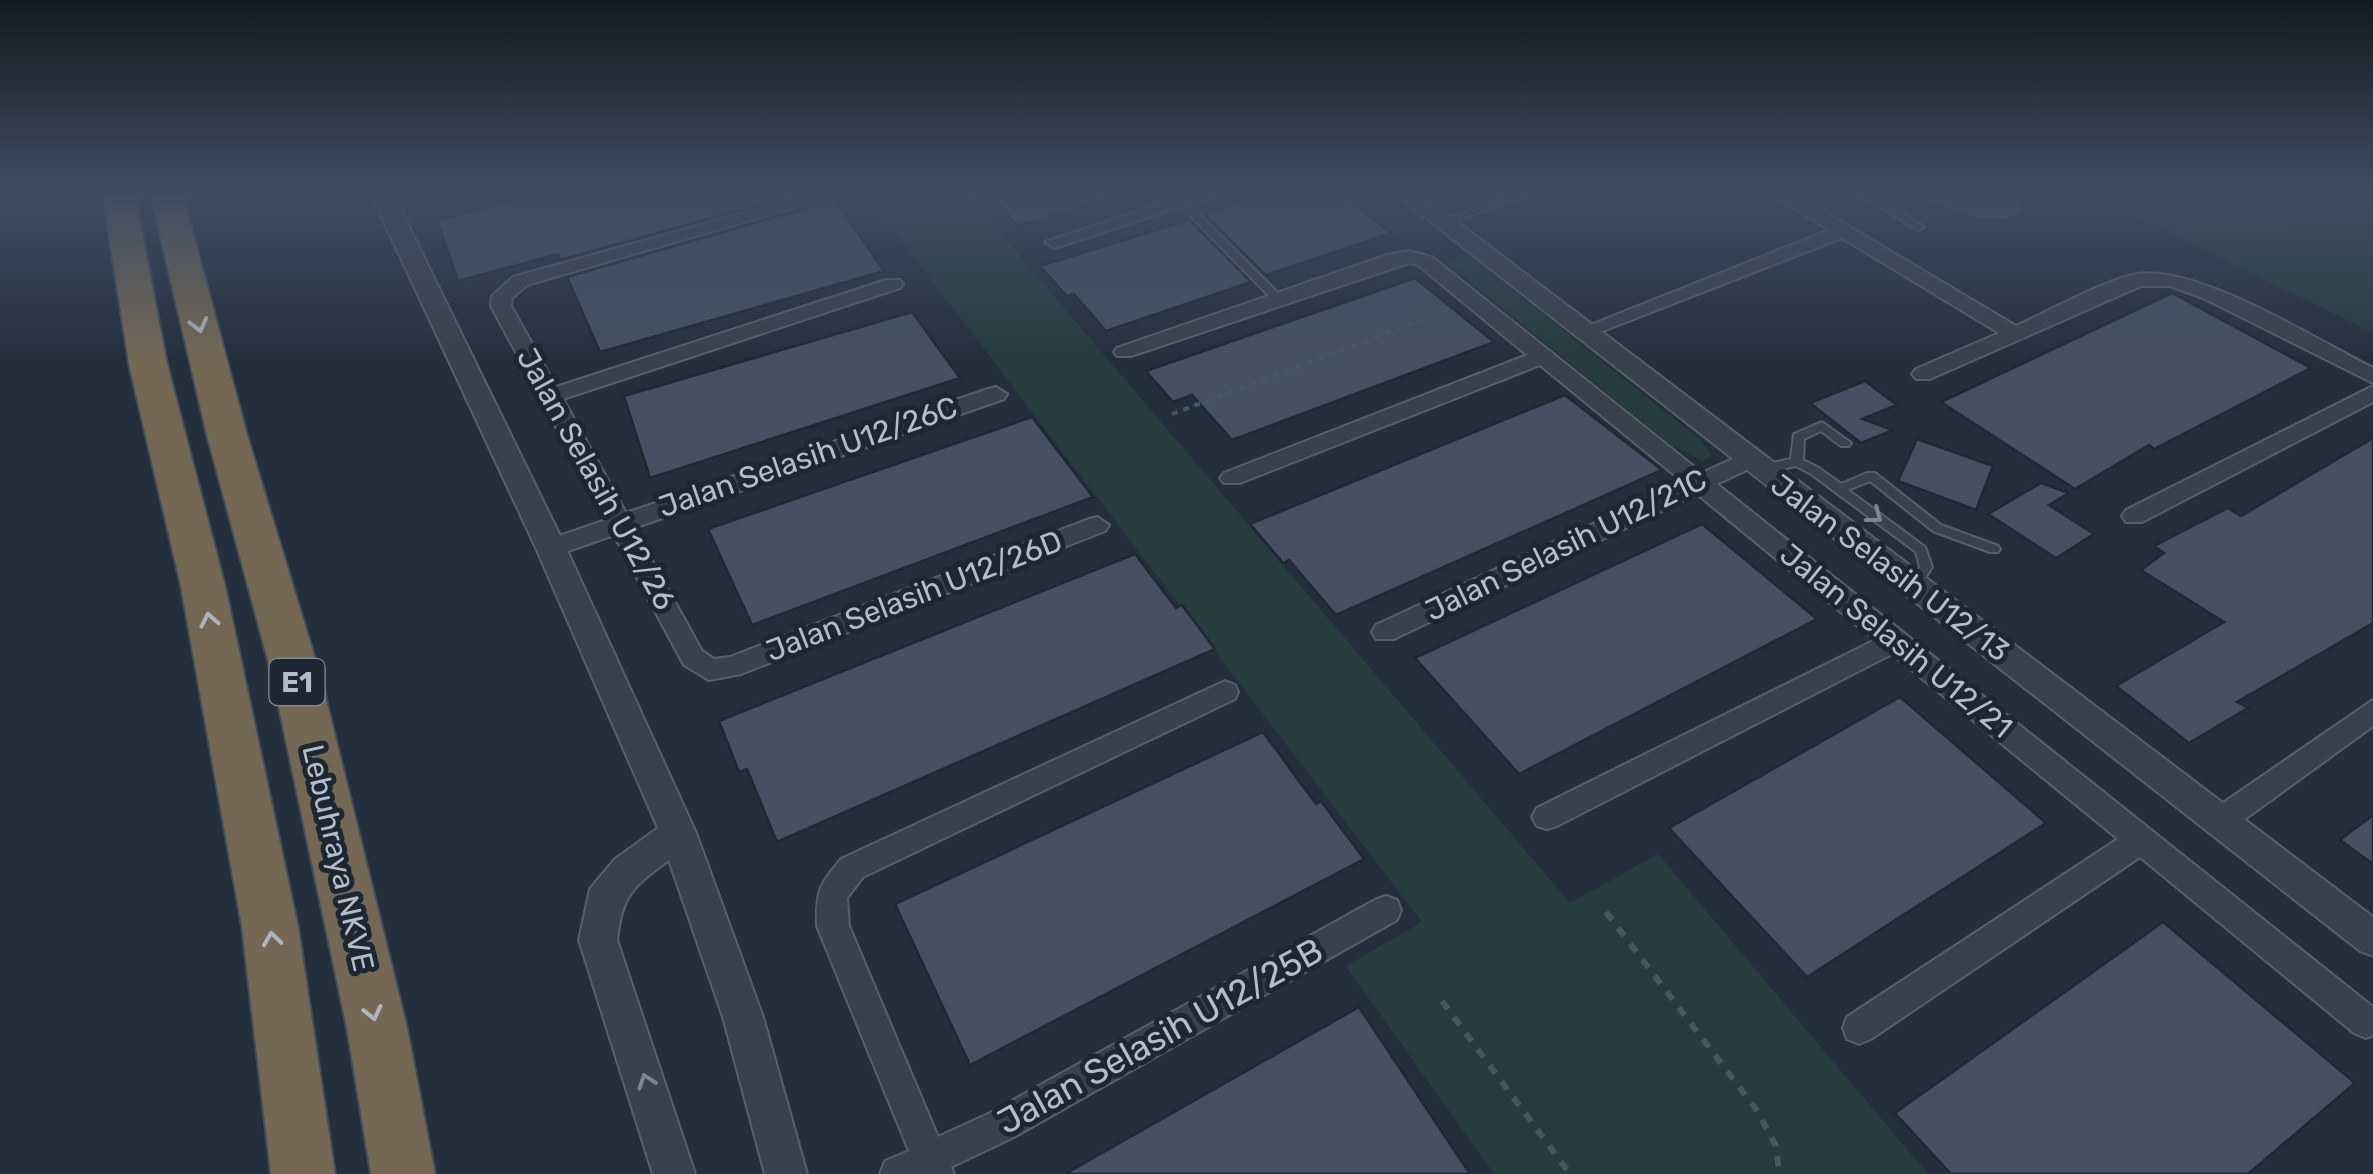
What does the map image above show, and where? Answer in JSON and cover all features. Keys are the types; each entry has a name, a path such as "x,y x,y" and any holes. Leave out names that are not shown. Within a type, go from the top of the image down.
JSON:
{"highway":[{"name":"E1","path":"128,251 148,364 203,586 270,927 303,1174"},
{"name":"Lebuhraya NKVE","path":"181,251 227,434 296,675 377,1028 403,1174"}],"street":[{"path":"409,251 550,548 678,833 743,1017 786,1174"},
{"name":"Jalan Selasih U12/26","path":"626,251 535,276 508,288 501,306 694,658 709,670 732,668"},
{"name":"Jalan Selasih U12/13","path":"1480,251 1754,464 1916,583 2072,709 2373,939"},
{"path":"1583,332 1792,251"},
{"path":"1876,251 2015,334"},
{"name":"Jalan Selasih U12/21","path":"1279,300 1394,260 1410,257 1425,261 2366,1022"},
{"path":"1923,374 2138,280 2172,280 2210,294 2373,376"},
{"path":"549,396 893,284"},
{"path":"1124,352 1279,300"},
{"path":"1232,478 1543,356"},
{"path":"2134,516 2373,393"},
{"name":"Jalan Selasih U12/26C","path":"550,548 996,394"},
{"name":"Jalan Selasih U12/21C","path":"1385,632 1700,481 1754,464"},
{"name":"Jalan Selasih U12/26D","path":"732,668 1097,524"},
{"path":"1548,817 1895,641"},
{"path":"934,1166 833,926 831,894 852,868 1226,692"},
{"path":"2220,820 2373,711"},
{"path":"674,1174 598,940 603,901 628,870 678,833"},
{"path":"1859,1028 2142,840"},
{"name":"Jalan Selasih U12/25B","path":"898,1174 934,1166 1386,910"}],"lane":[{"path":"1231,251 1279,300"},
{"path":"1797,462 1798,437 1822,426 1845,443"},
{"path":"1754,464 1797,462 1840,489 1921,550 1926,567 1916,583"},
{"path":"1840,489 1871,476 1937,528 1994,550"}],"path":[{"path":"1172,414 1461,305"},
{"path":"1606,912 1756,1109 1776,1146 1779,1174"},
{"path":"1442,1001 1570,1174"}],"green space":[{"path":"909,251 1016,251 1570,903 1658,854 1928,1174 1494,1174 1346,966 1422,922"},
{"path":"2208,251 2373,251 2373,333"},
{"path":"1467,254 1702,441 1712,456 1703,461 1672,446 1447,263"}],"building":[{"path":"448,251 593,251 560,260 558,254 458,281"},
{"path":"658,251 870,251 884,271 600,352 567,277"},
{"path":"1089,251 1220,251 1251,282 1106,331 1074,294 1067,296 1040,266"},
{"path":"1241,251 1338,251 1266,275"},
{"path":"1415,278 1494,342 1232,440 1192,395 1173,402 1146,371"},
{"path":"2172,293 2311,368 2154,449 2149,445 2075,489 1941,402"},
{"path":"912,312 960,378 650,478 624,396"},
{"path":"1865,381 1897,405 1862,419 1893,430 1861,443 1810,403"},
{"path":"1565,395 1662,470 1336,615 1289,560 1283,563 1250,524"},
{"path":"1032,417 1093,497 752,625 708,529"},
{"path":"2373,438 2373,623 2237,702 2248,708 2189,743 2116,686 2224,622 2141,570 2164,553 2154,546 2228,508 2241,516"},
{"path":"1917,439 1993,466 1976,510 1898,481"},
{"path":"2041,483 2069,493 2049,505 2094,534 2056,558 1988,514"},
{"path":"1702,524 1817,619 1519,774 1415,658"},
{"path":"1135,554 1176,608 1182,605 1215,649 777,842 747,769 739,772 719,721"},
{"path":"1900,697 2046,823 1807,977 1669,828"},
{"path":"1263,732 1316,804 1321,801 1364,859 970,1065 895,904"},
{"path":"2373,815 2373,864 2340,840"},
{"path":"2163,922 2355,1083 2248,1174 1951,1174 1895,1113"},
{"path":"1359,1007 1470,1174 1065,1174"}]}
